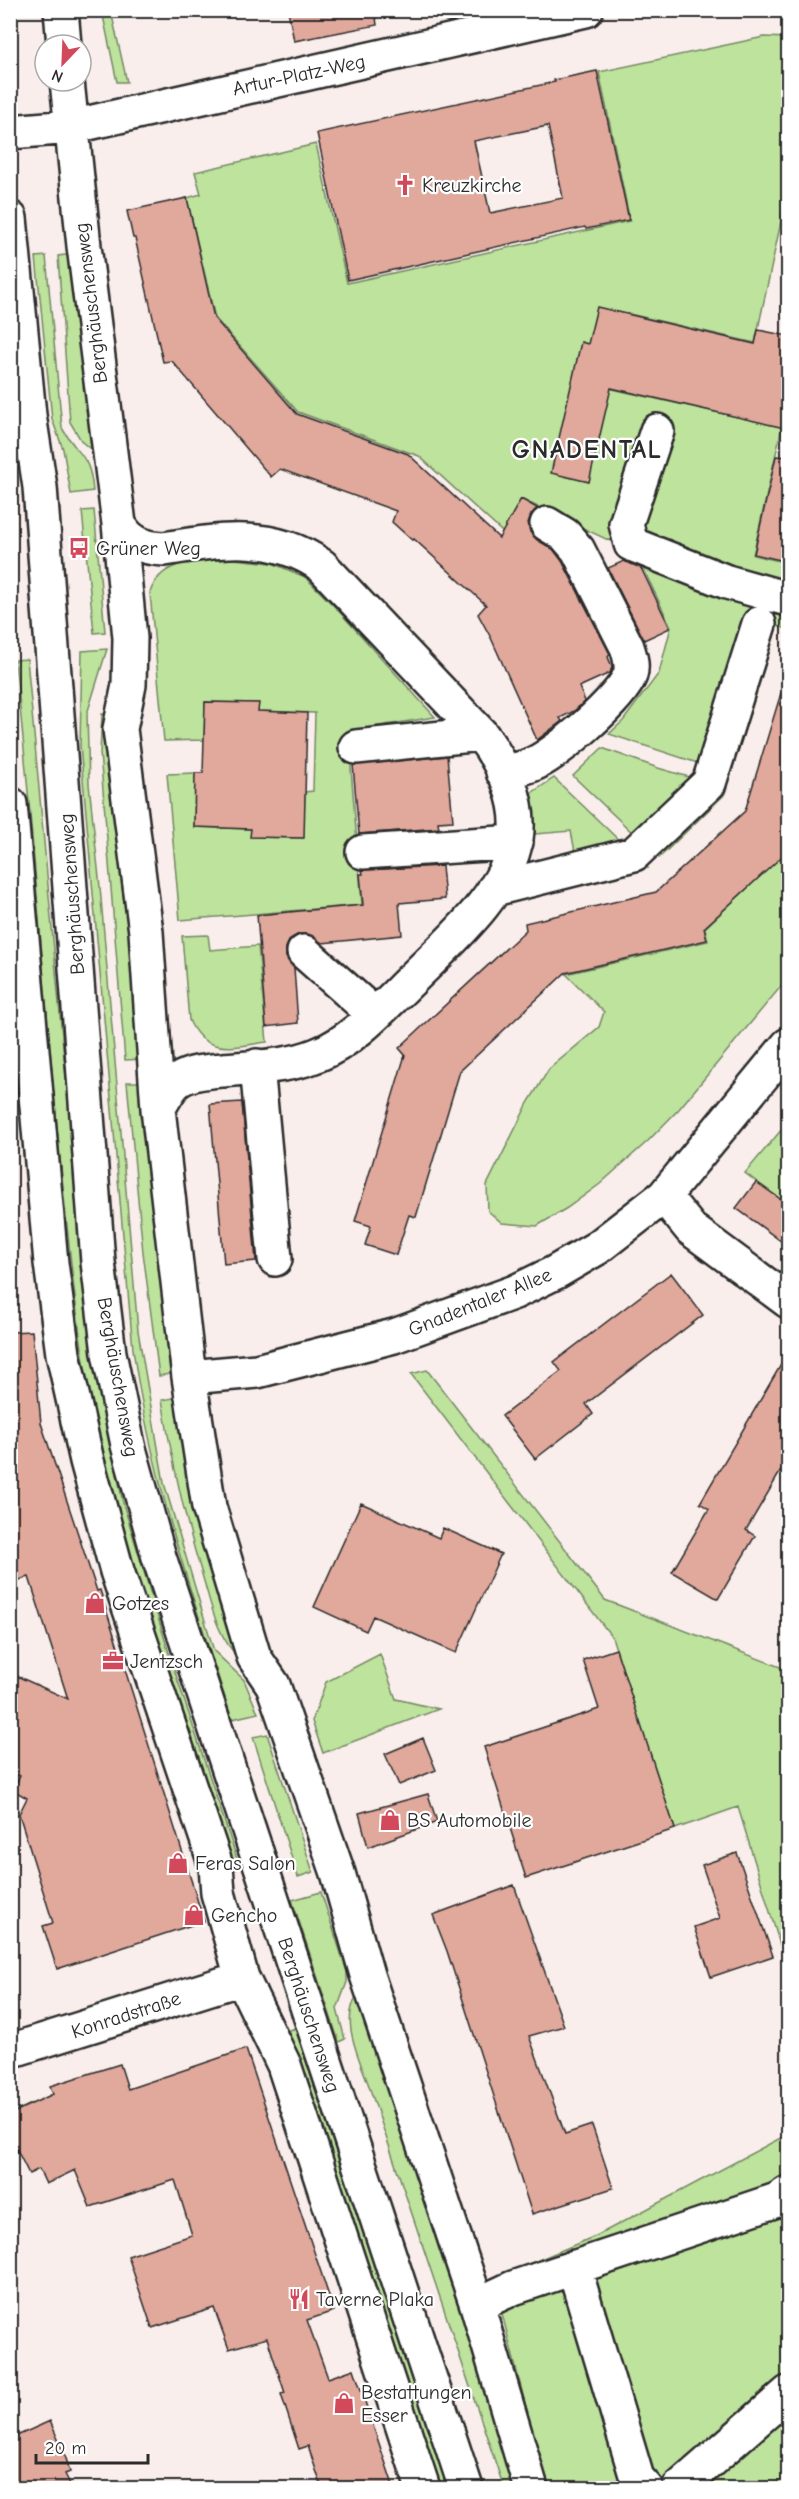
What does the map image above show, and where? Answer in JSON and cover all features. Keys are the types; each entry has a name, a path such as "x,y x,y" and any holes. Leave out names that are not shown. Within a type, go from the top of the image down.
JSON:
{"street":[{"path":"61,10 63,33"},
{"name":"Artur-Platz-Weg","path":"10,132 71,127 586,10"},
{"name":"Berghäuschensweg","path":"68,93 119,524 130,638 129,685 120,729 146,932 158,1109 189,1377 209,1507 254,1657 273,1685 338,1873 367,1975 477,2305 531,2488"},
{"name":"Berghäuschensweg","path":"10,218 29,415 40,487 98,1262 109,1353 128,1445 159,1557 466,2488"},
{"path":"657,431 626,524 631,544 727,582 789,599"},
{"path":"119,524 133,542 152,549 244,540 279,544 301,552 322,566 481,734 495,754 514,799 517,814 516,842 494,889 464,927 375,1015 318,1055 302,1060 203,1072 178,1080 158,1109"},
{"path":"503,772 530,766 564,744 593,719 629,676 631,661 627,648 578,550 565,535 547,524"},
{"path":"494,889 634,854 709,783 759,624"},
{"path":"356,747 481,734"},
{"name":"Berghäuschensweg","path":"10,804 23,1081 63,1354 87,1461 117,1571 216,1866 218,1893 242,1978 284,2065 423,2488"},
{"path":"363,852 516,842"},
{"path":"304,952 375,1015"},
{"name":"Gnadentaler Allee","path":"189,1377 256,1371 394,1336 515,1292 556,1272 597,1248 664,1196 789,1045"},
{"path":"257,1066 275,1259"},
{"path":"664,1196 691,1229 789,1300"},
{"name":"Konradstraße","path":"10,2051 242,1978"},
{"path":"477,2305 513,2288 777,2200 789,2193"},
{"path":"574,2267 637,2478 646,2488"},
{"path":"679,2488 789,2393"}],"green space":[{"path":"102,11 111,11 127,82 117,82"},
{"path":"764,37 788,38 788,189 755,343 629,314 612,389 782,427 753,555 788,563 788,629 777,626 731,774 609,734 623,721 659,673 671,627 636,553 521,499 512,515 552,540 524,552 419,456 298,412 215,318 187,198 201,194 195,172 316,144 347,283 630,221 599,72"},
{"path":"73,254 94,452 82,442 70,422 58,256"},
{"path":"46,256 62,428 86,462 92,479 93,491 71,494 63,449 52,419 36,257"},
{"path":"94,510 105,632 94,633 82,511"},
{"path":"233,559 272,563 305,577 435,717 348,731 362,905 180,920 167,774 195,773 194,827 251,829 251,837 303,838 305,792 313,791 315,713 258,711 258,703 205,702 204,740 164,741 150,593 155,581 173,567 196,562"},
{"path":"107,649 87,714 89,784 138,1331 164,1483 214,1651 244,1680 258,1713 232,1719 174,1536 150,1443 133,1349 80,745 82,651"},
{"path":"27,659 91,1348 123,1503 172,1663 240,1868 233,1870 137,1579 104,1461 85,1370 72,1275 59,1149 15,660"},
{"path":"102,714 113,714 144,1059 125,1060 100,753"},
{"path":"602,748 658,768 727,788 724,795 659,858 573,776"},
{"path":"554,778 648,868 549,890 576,857 571,831 535,834 530,794"},
{"path":"788,850 788,978 679,1109 648,1141 600,1184 537,1226 502,1223 488,1211 487,1185 528,1103 549,1069 599,1027 604,1012 566,974 708,941 705,928"},
{"path":"208,935 210,950 258,946 267,1042 232,1047 212,1044 203,1040 189,1020 182,936"},
{"path":"127,1082 143,1082 174,1373 159,1376 143,1252"},
{"path":"788,1122 788,1205 745,1173"},
{"path":"427,1370 605,1600 788,1670 788,1971 738,1807 675,1829 612,1637 411,1374"},
{"path":"179,1397 240,1659 226,1642 217,1623 180,1491 162,1400"},
{"path":"380,1654 396,1699 439,1709 323,1753 312,1721 326,1682"},
{"path":"267,1734 313,1872 298,1877 253,1737"},
{"path":"321,1892 347,1972 347,1982 337,2009 345,2039 339,2042 292,1900"},
{"path":"358,1995 439,2249 520,2488 504,2488 358,2055 350,2017 352,2005"},
{"path":"295,2028 448,2488 440,2488 338,2184 284,2032"},
{"path":"788,2134 788,2488 547,2488 493,2279 598,2235"}],"building":[{"path":"288,10 375,10 377,25 294,41"},
{"name":"Kreuzkirche","path":"597,71 629,220 586,229 585,227 348,280 317,133 555,82 554,80","holes":["548,126 563,198 490,213 474,141"]},
{"path":"187,198 214,318 297,414 408,454 499,538 521,499 537,508 528,523 530,532 537,540 553,549 562,561 610,654 608,657 612,667 610,673 579,687 585,701 574,711 560,718 562,721 537,740 478,614 486,605 414,539 412,540 392,522 396,511 280,469 271,477 172,361 163,362 127,211"},
{"path":"597,307 755,344 758,330 789,336 789,429 611,388 589,482 551,473 581,342 588,344"},
{"path":"776,456 789,457 789,562 754,554"},
{"path":"624,561 641,568 670,628 644,640 608,568"},
{"path":"781,693 789,694 789,850 704,928 707,940 565,973 460,1071 416,1217 409,1215 396,1255 365,1245 371,1226 355,1221 405,1055 399,1048 526,930 525,923 656,892 745,811"},
{"path":"205,702 259,703 258,711 307,713 304,838 250,837 251,829 194,827 195,773 203,773"},
{"path":"447,756 453,821 438,822 439,828 359,834 353,765"},
{"path":"442,866 445,899 399,903 402,935 322,943 307,934 299,934 290,939 286,948 286,957 294,968 298,1023 266,1027 257,915 363,905 360,874 363,874 362,870"},
{"path":"242,1102 256,1261 224,1264 210,1104"},
{"path":"756,1182 789,1205 789,1247 736,1208"},
{"path":"671,1273 703,1315 586,1404 593,1414 535,1459 502,1416 561,1371 554,1362"},
{"path":"32,1331 41,1423 97,1591 100,1590 204,1921 57,1969 43,1926 53,1923 19,1814 27,1798 13,1790 20,1776 10,1771 10,1673 68,1699 29,1577 10,1583 10,1332"},
{"path":"789,1351 789,1457 746,1530 755,1536 718,1599 672,1572 709,1509 700,1503"},
{"path":"361,1503 439,1538 443,1528 501,1554 456,1653 373,1616 366,1631 314,1607"},
{"path":"616,1649 675,1829 526,1878 484,1747 599,1709 583,1660"},
{"path":"423,1738 436,1770 399,1785 385,1754"},
{"path":"428,1794 437,1822 368,1847 359,1813"},
{"path":"737,1853 773,1956 711,1977 694,1927 720,1918 702,1865"},
{"path":"514,1885 564,2026 529,2036 565,2134 592,2125 613,2188 532,2214 447,1951 433,1915"},
{"path":"246,2049 334,2311 307,2320 328,2378 354,2369 394,2488 322,2488 308,2446 299,2449 281,2394 285,2393 267,2338 229,2349 214,2308 152,2328 128,2256 192,2235 175,2180 90,2207 75,2170 46,2184 39,2169 29,2174 10,2136 10,2114 53,2094 50,2086 120,2064 128,2089"},
{"path":"50,2421 65,2455 70,2472 65,2474 72,2488 10,2488 10,2439"}],"place":[{"name":"Kreuzkirche","path":"405,185"},
{"name":"Grüner Weg","path":"79,548"},
{"name":"Gotzes","path":"95,1603"},
{"name":"Jentzsch","path":"113,1661"},
{"name":"BS Automobile","path":"390,1820"},
{"name":"Feras Salon","path":"178,1863"},
{"name":"Gencho","path":"194,1915"},
{"name":"Taverne Plaka","path":"299,2299"},
{"name":"Bestattungen Esser","path":"344,2403"}],"district":[{"name":"GNADENTAL","path":"587,450"}]}
